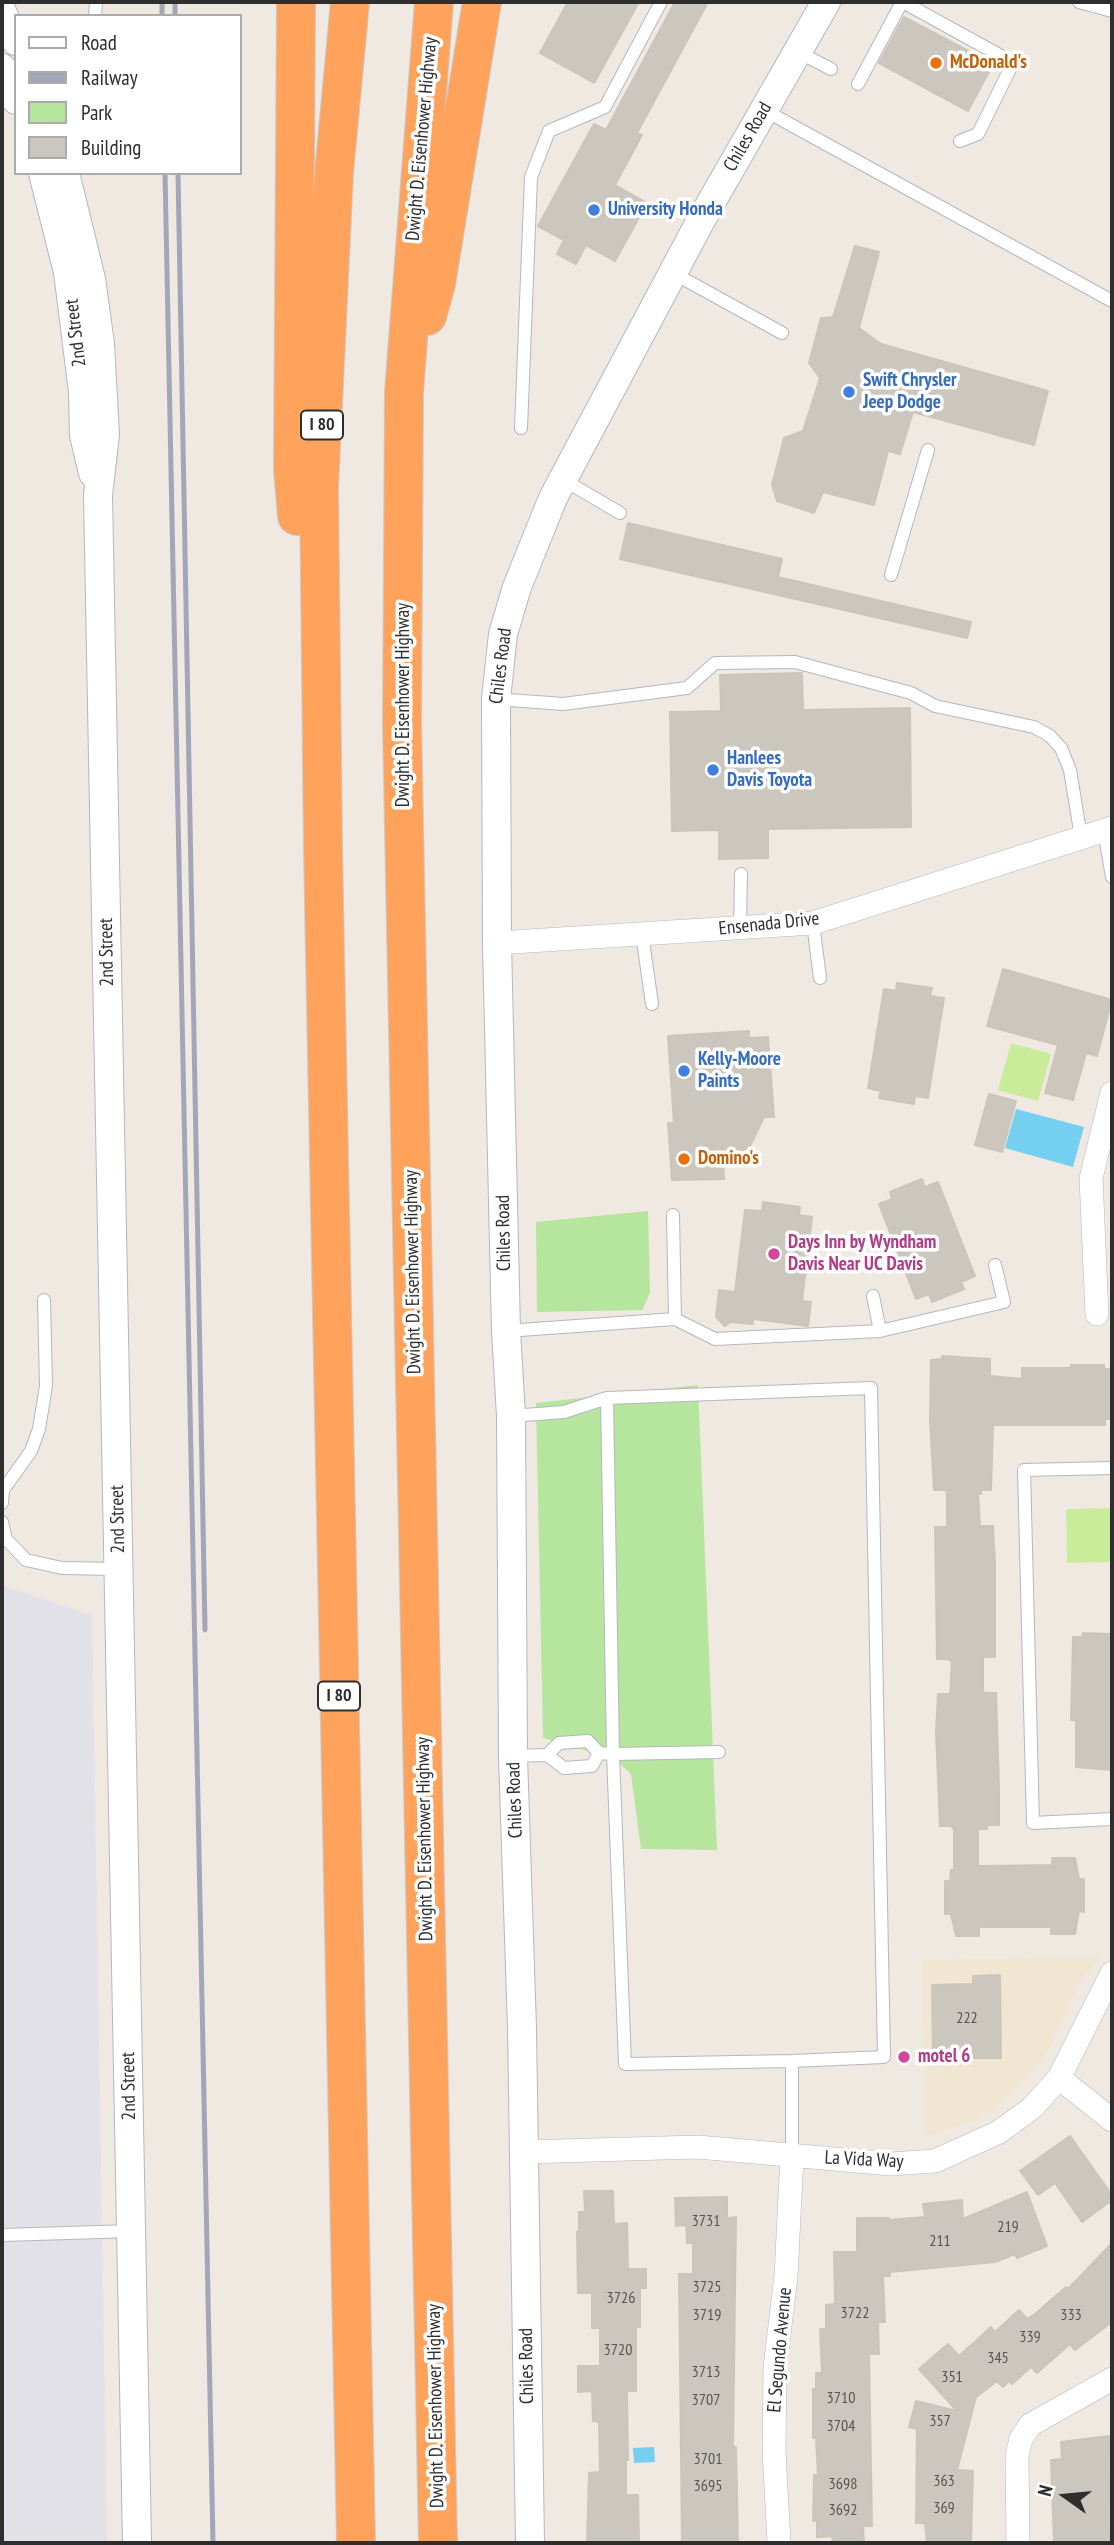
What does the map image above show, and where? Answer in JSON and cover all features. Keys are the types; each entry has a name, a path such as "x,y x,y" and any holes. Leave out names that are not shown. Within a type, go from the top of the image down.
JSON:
{"highway":[{"path":"296,2 293,469 312,666 323,849"},
{"name":"I 80","path":"350,2 334,173 319,488 323,849 356,2543"},
{"name":"Dwight D. Eisenhower Highway","path":"434,2 404,392 402,724 438,2543"},
{"path":"404,392 436,284 482,2"}],"street":[{"name":"Chiles Road","path":"530,2543 524,2152 513,1756 511,1416 506,1331 497,943 496,699 503,635 517,587 562,479 673,273 826,2"},
{"path":"2,12 14,37"},
{"name":"2nd Street","path":"44,175 68,272 82,383 84,436 98,495"},
{"name":"2nd Street","path":"65,175 91,279 100,344 105,435 98,495 137,2543"},
{"name":"Ensenada Drive","path":"497,943 813,923 1108,829"},
{"path":"1097,1314 1091,1178 1104,1163 1112,1093"},
{"name":"La Vida Way","path":"524,2152 698,2147 891,2164 934,2161 999,2132 1032,2108 1059,2078 1112,1973"},
{"path":"1059,2078 1112,2120"},
{"name":"El Segundo Avenue","path":"779,2543 774,2449 775,2367 786,2276 792,2156"},
{"path":"1018,2543 1017,2456 1021,2439 1030,2425 1112,2379"}],"lane":[{"path":"521,428 531,177 549,131 605,107 661,2"},
{"path":"858,84 902,2 1001,56 1009,71 978,134 960,141"},
{"path":"1079,2 1112,11"},
{"path":"798,52 831,69"},
{"path":"764,110 1112,301"},
{"path":"673,273 782,333"},
{"path":"891,575 928,450"},
{"path":"562,479 620,513"},
{"path":"496,699 563,704 687,688 715,663 795,662 911,693 935,706 1034,727 1050,736 1061,748 1070,770 1081,837"},
{"path":"1108,829 1112,877"},
{"path":"740,928 741,874"},
{"path":"813,923 820,978"},
{"path":"642,934 652,1004"},
{"path":"673,1215 675,1319"},
{"path":"506,1331 675,1319 715,1339 880,1331 1004,1302 995,1265"},
{"path":"873,1296 880,1331"},
{"path":"2,1503 3,1490 31,1451 39,1429 46,1386 44,1300"},
{"path":"511,1416 564,1412 607,1398 871,1388 884,2057 625,2064 613,1754 607,1398"},
{"path":"1112,1468 1024,1470 1033,1823 1112,1819"},
{"path":"2,1522 6,1539 26,1560 62,1568 119,1569"},
{"path":"547,1755 559,1743 588,1741 599,1754 719,1752"},
{"path":"513,1756 547,1755 564,1768 592,1766 599,1754"},
{"path":"792,2061 792,2156"},
{"path":"2,2235 132,2231"}],"shaded area":[{"path":"2,1585 92,1615 107,2543 2,2543"},
{"path":"1101,1957 1082,1978 1047,2053 1021,2083 1002,2102 975,2121 926,2136 922,1960"}],"green space":[{"path":"1011,1043 1051,1054 1038,1101 998,1090"},
{"path":"648,1211 650,1293 642,1310 537,1312 536,1222"},
{"path":"698,1385 717,1850 641,1849 631,1774 615,1759 543,1738 536,1403"},
{"path":"1112,1508 1112,1562 1067,1563 1066,1509"}],"water":[{"path":"1016,1109 1084,1127 1073,1167 1005,1148"},
{"path":"654,2447 655,2462 634,2463 633,2448"}],"building":[{"path":"568,2 639,2 594,83 540,53"},
{"path":"675,2 708,2 637,133 642,135 615,185 647,203 615,261 586,245 576,264 557,254 564,240 538,226 594,124 606,130"},
{"name":"McDonald's","path":"904,17 993,64 968,111 879,63"},
{"path":"855,246 879,252 859,328 881,344 1048,391 1034,445 913,412 900,454 888,451 874,505 823,492 814,513 777,501 772,485 784,438 803,431 820,378 809,363 821,318 833,317"},
{"path":"628,523 782,559 778,577 971,622 967,638 620,559"},
{"path":"802,673 803,710 910,708 911,827 768,829 768,858 719,859 719,830 672,831 670,712 721,711 720,675"},
{"path":"1003,969 1112,1000 1097,1056 1086,1053 1073,1100 1045,1093 1058,1045 987,1026"},
{"path":"897,983 932,988 930,996 944,998 928,1098 915,1096 914,1104 879,1098 881,1091 868,1088 884,989 896,991"},
{"path":"749,1031 749,1038 768,1037 774,1117 764,1117 750,1146 723,1163 724,1179 672,1180 668,1123 674,1123 668,1036"},
{"path":"989,1094 1016,1101 1002,1152 975,1145"},
{"path":"922,1179 925,1187 938,1182 975,1276 961,1282 964,1289 932,1302 929,1294 916,1299 879,1204 892,1199 890,1192"},
{"name":"Days Inn by Wyndham Davis Near UC Davis","path":"763,1202 800,1207 799,1215 812,1217 802,1301 811,1302 808,1326 753,1319 753,1324 730,1322 725,1326 716,1317 719,1290 735,1292 745,1210 762,1211"},
{"path":"942,1356 990,1359 990,1376 1022,1379 1022,1368 1104,1365 1104,1369 1112,1369 1112,1419 1105,1419 1105,1425 993,1425 991,1490 981,1490 981,1494 978,1494 980,1526 993,1526 995,1657 983,1657 983,1690 984,1693 996,1693 999,1825 987,1825 987,1829 978,1829 978,1866 1052,1865 1052,1858 1075,1858 1079,1879 1084,1879 1084,1912 1079,1911 1075,1934 1051,1934 1051,1927 979,1927 979,1936 956,1936 951,1914 945,1914 945,1881 950,1881 951,1870 954,1870 954,1829 951,1826 940,1826 936,1732 938,1694 950,1694 952,1662 948,1659 937,1659 935,1527 947,1527 947,1495 946,1490 934,1490 930,1421 931,1360 942,1359"},
{"path":"1083,1633 1112,1634 1112,1770 1076,1767 1076,1720 1071,1720 1073,1637 1082,1637"},
{"path":"1000,1975 1001,2058 973,2058 973,2050 933,2051 932,1985 973,1984 973,1976"},
{"path":"1070,2136 1112,2195 1112,2200 1082,2222 1055,2183 1038,2195 1020,2171"},
{"path":"584,2191 613,2191 614,2224 627,2223 628,2269 646,2269 646,2288 640,2288 640,2327 636,2327 636,2391 627,2391 626,2495 638,2495 639,2543 587,2543 589,2473 600,2472 599,2422 593,2421 592,2391 578,2392 578,2366 600,2366 600,2328 592,2328 592,2293 578,2293 577,2232 579,2212 585,2212"},
{"path":"1027,2192 1047,2246 1017,2258 1015,2254 995,2262 890,2272 890,2276 883,2276 885,2322 878,2322 879,2354 869,2354 872,2526 863,2526 864,2543 833,2543 832,2536 817,2537 817,2521 813,2521 814,2475 818,2475 816,2438 813,2438 813,2389 816,2389 816,2373 822,2373 820,2329 826,2329 826,2305 835,2304 834,2252 857,2252 857,2218 889,2220 925,2217 923,2204 962,2200 963,2219"},
{"path":"727,2197 727,2218 736,2217 733,2447 736,2447 738,2543 682,2543 679,2274 693,2274 693,2243 687,2243 686,2225 676,2226 675,2198"},
{"path":"1112,2243 1112,2322 1075,2350 1070,2344 1037,2373 1031,2367 1012,2384 1009,2381 1003,2387 997,2381 976,2397 957,2470 973,2471 971,2543 927,2543 925,2523 916,2523 917,2429 909,2427 916,2401 957,2411 919,2369 948,2344 959,2356 991,2327 995,2332 1019,2310 1027,2319 1035,2314 1066,2287 1068,2289"},
{"path":"1109,2436 1112,2467 1112,2477 1109,2477 1111,2543 1054,2543 1051,2460 1062,2459 1061,2442"}],"railway":[{"path":"162,2 162,14"},
{"path":"175,2 175,14"},
{"path":"165,175 213,2543"},
{"path":"178,175 205,1630"}],"place":[{"name":"McDonald's","path":"936,63"},
{"name":"University Honda","path":"594,210"},
{"name":"Swift Chrysler Jeep Dodge","path":"849,392"},
{"name":"Hanlees Davis Toyota","path":"713,770"},
{"name":"Kelly-Moore Paints","path":"684,1071"},
{"name":"Domino's","path":"684,1159"},
{"name":"Days Inn by Wyndham Davis Near UC Davis","path":"774,1254"},
{"name":"motel 6","path":"904,2057"}]}
